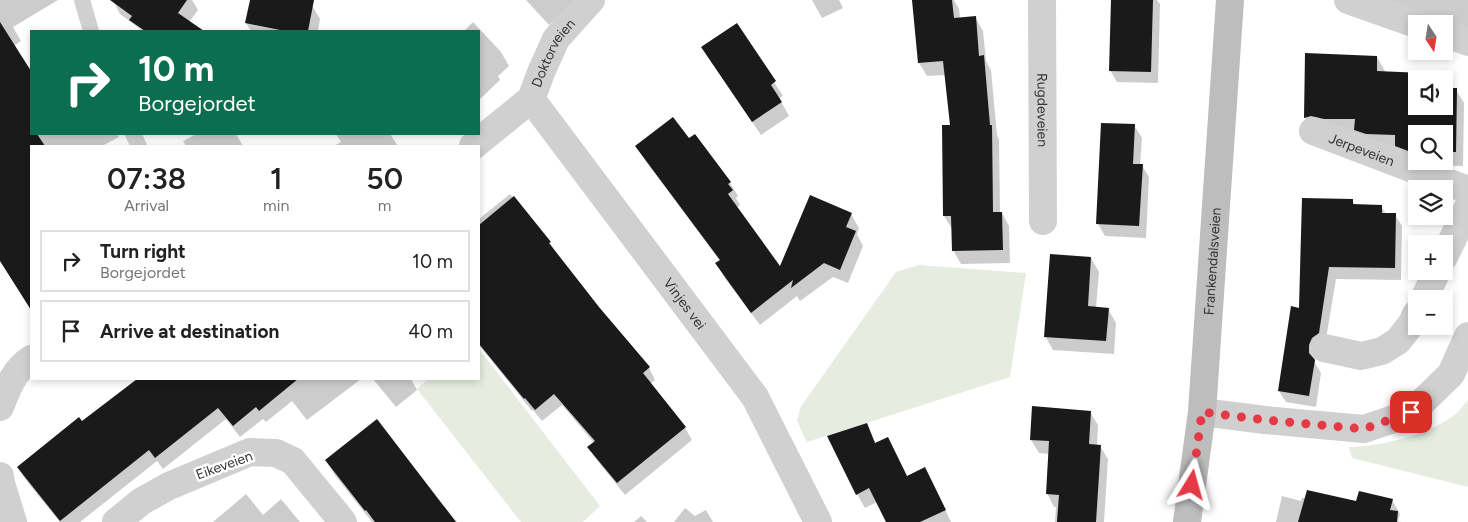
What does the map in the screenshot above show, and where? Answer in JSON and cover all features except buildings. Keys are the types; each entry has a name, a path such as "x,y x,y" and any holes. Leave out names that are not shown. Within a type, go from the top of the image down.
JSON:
{"main road":[{"name":"Frankendalsveien","path":"1187,522 1202,412 1230,0"}],"street":[{"name":"Doktorveien","path":"474,145 531,99 556,39 591,0"},
{"name":"Rugdeveien","path":"1042,0 1043,221"},
{"path":"1348,0 1408,21"},
{"path":"1453,37 1468,42"},
{"name":"Vinjes vei","path":"531,99 755,397 818,522"},
{"name":"Jerpeveien","path":"1313,131 1468,190"},
{"path":"1453,238 1468,207"},
{"path":"1324,348 1361,356 1382,351 1398,341 1408,327"},
{"path":"1202,412 1364,429 1411,412 1451,374 1468,336"},
{"path":"0,407 8,385 23,364 30,360"},
{"name":"Eikeveien","path":"116,522 142,501 169,486 250,452 276,452 293,461 343,522"},
{"path":"0,476 13,522"}],"lane":[{"path":"82,0 91,30"}],"shaded area":[{"path":"919,265 1026,273 1010,377 807,442 797,421 800,408 896,272"},
{"path":"480,350 600,506 583,522 521,522 417,389 427,380 480,380"},
{"path":"1468,400 1468,487 1352,458 1349,447 1375,445 1416,435 1441,424 1454,415"}],"route":[{"path":"1192,485 1202,412 1364,429 1411,412"}]}
